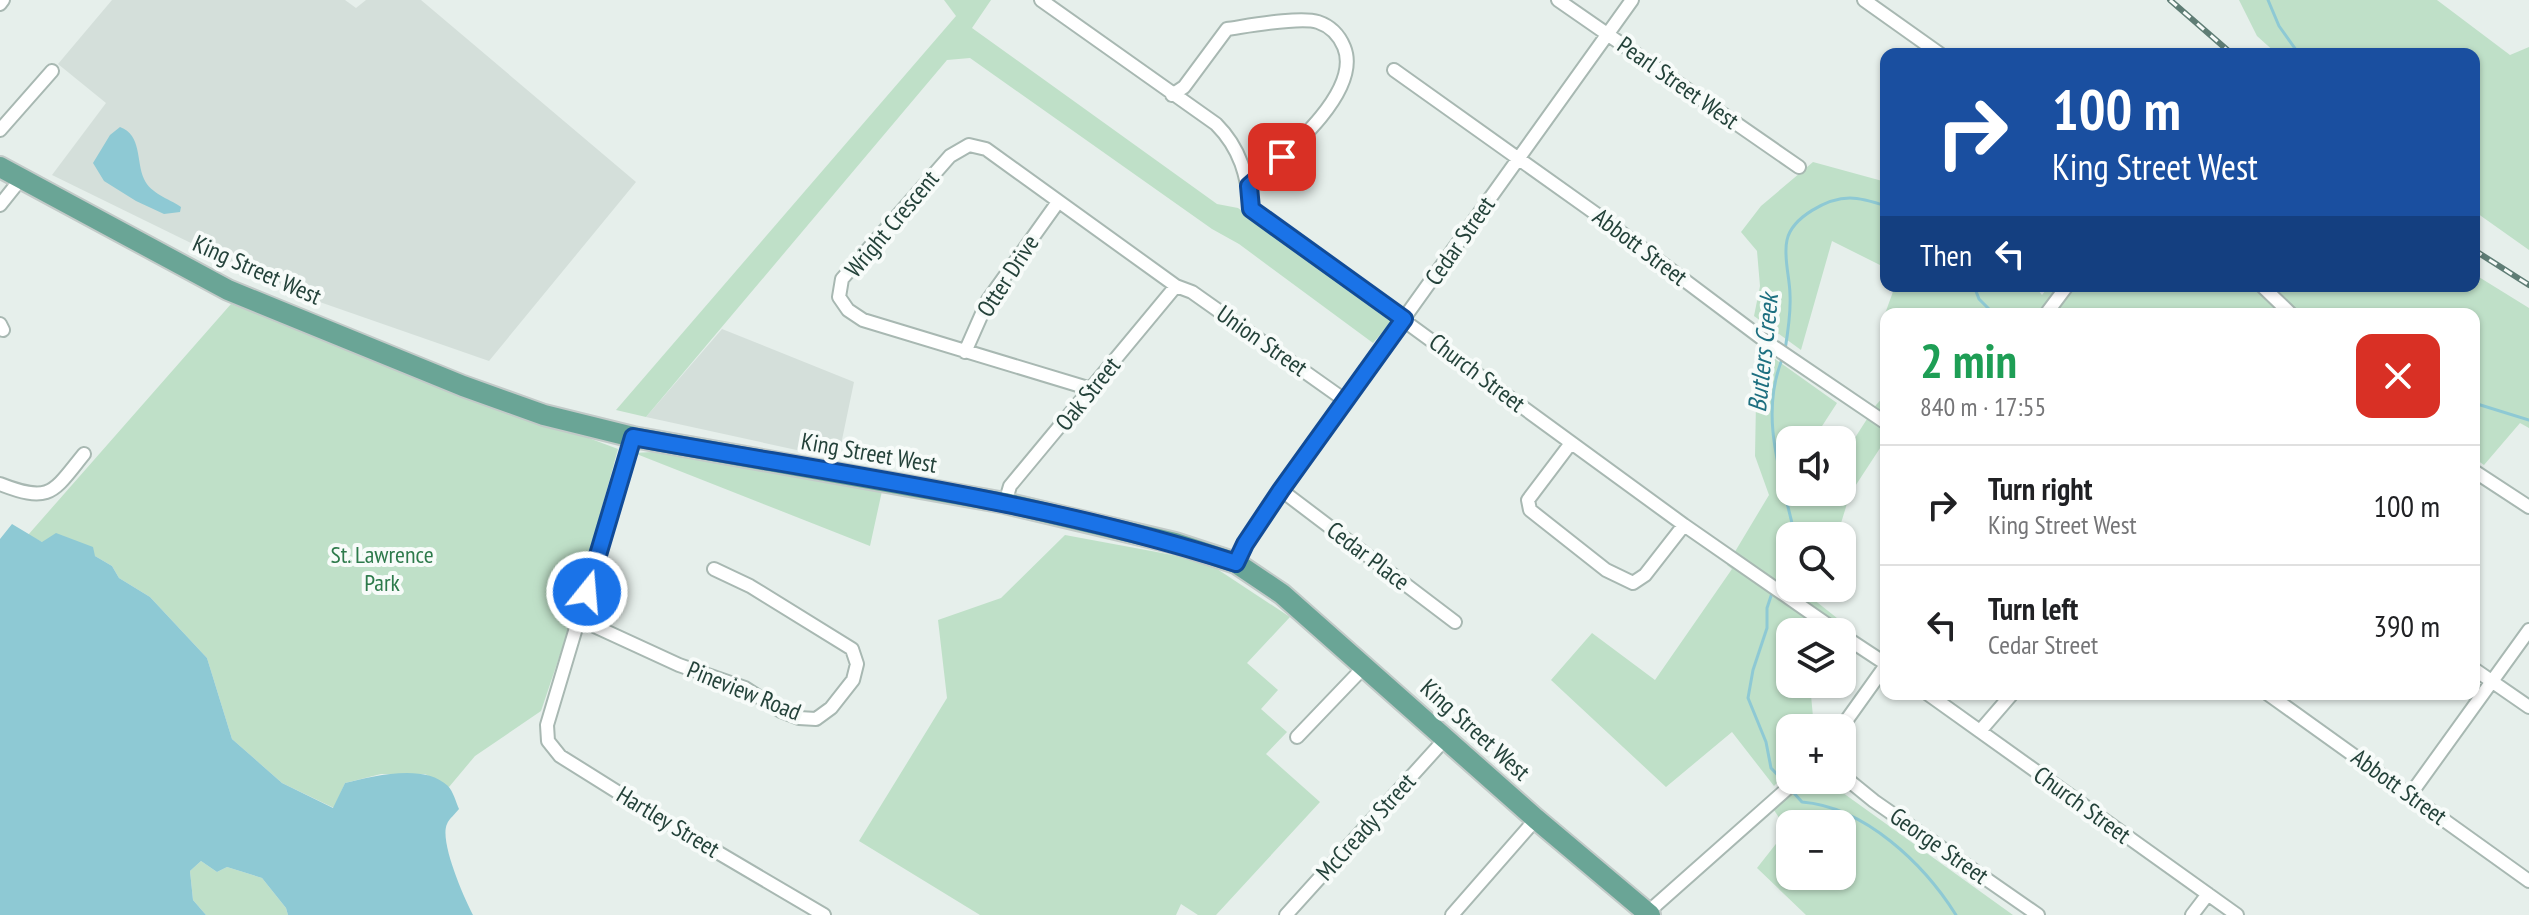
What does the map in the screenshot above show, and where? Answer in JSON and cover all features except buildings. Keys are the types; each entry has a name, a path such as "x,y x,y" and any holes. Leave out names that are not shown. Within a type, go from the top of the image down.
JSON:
{"main road":[{"name":"King Street West","path":"0,167 235,292 463,386 544,415 633,437 1005,503 1175,543 1236,563 1282,594 1648,914"}],"street":[{"name":"Church Street","path":"1041,0 1216,124 1232,141 1249,186 1251,209 1684,525 1818,618"},
{"name":"Pearl Street West","path":"1558,0 1799,167"},
{"name":"Cedar Street","path":"1236,563 1281,490 1632,0"},
{"path":"1864,0 1932,48"},
{"path":"1172,95 1184,87 1227,29 1294,21 1316,21 1333,29 1348,59 1346,77 1338,93 1299,142 1249,186"},
{"name":"Abbott Street","path":"1394,70 1768,343 1880,419"},
{"path":"0,130 52,71"},
{"name":"Wright Crescent","path":"1091,389 863,320 848,310 839,297 842,279 950,156 969,145 986,149 1176,286"},
{"path":"0,205 20,180"},
{"name":"Otter Drive","path":"965,352 988,300 1058,202"},
{"name":"Oak Street","path":"1005,503 1010,486 1176,286"},
{"name":"Union Street","path":"1176,286 1192,292 1346,401"},
{"path":"2268,292 2285,308"},
{"name":"Hartley Street","path":"633,437 547,725 548,741 560,756 824,915"},
{"path":"1571,443 1528,500 1530,510 1606,570 1633,583 1645,575 1684,525"},
{"path":"0,484 24,494 46,493 59,485 84,454"},
{"path":"2480,475 2529,507"},
{"name":"Cedar Place","path":"1281,490 1455,622"},
{"name":"Pineview Road","path":"579,619 679,665 745,688 781,711 799,718 816,719 831,708 853,680 857,664 852,649 750,586 714,569"},
{"path":"2480,699 2529,630"},
{"name":"Church Street","path":"1856,644 1880,661"},
{"path":"1297,737 1365,666"},
{"path":"1851,714 1880,673"},
{"path":"2480,673 2529,707"},
{"name":"Church Street","path":"1936,700 2237,915"},
{"path":"1980,731 2007,700"},
{"name":"Abbott Street","path":"2276,700 2529,881"},
{"path":"2410,795 2479,700"},
{"name":"McCready Street","path":"1286,915 1446,738"},
{"name":"George Street","path":"1856,786 2038,915"},
{"path":"1648,914 1781,794"},
{"path":"1452,915 1536,819"},
{"path":"2192,915 2208,894"}],"shaded area":[{"path":"112,0 345,0 356,8 366,0 421,0 636,182 489,361 291,292 52,175 106,103 58,64"},
{"path":"722,329 854,382 838,459 646,417"}],"green space":[{"path":"944,0 991,0 972,28 1217,204 1238,208 1393,320 1373,343 1239,244 1212,229 970,58 947,60 646,417 616,410 956,16"},
{"path":"2239,0 2437,0 2510,55 2529,47 2529,250 2480,215 2480,48 2270,48 2257,36"},
{"path":"1813,162 1880,180 1880,265 1832,241 1801,350 1754,316 1760,286 1757,251 1741,232 1761,206"},
{"path":"2480,278 2529,308 2529,428 2520,423 2484,465 2480,462 2480,308 1887,308 1893,292 2040,292 2042,295 2044,292 2480,292"},
{"name":"St. Lawrence Park","path":"231,304 618,449 570,625 541,711 475,756 449,787 425,774 381,774 345,783 334,808 282,783 232,739 207,658 150,597 119,578 112,566 95,556 42,542 28,535"},
{"path":"1757,346 1837,403 1822,426 1776,426 1776,506 1846,506 1841,522 1776,522 1776,602 1817,602 1837,618 1776,618 1776,698 1811,698 1813,714 1776,714 1774,786 1732,732 1666,787 1551,680 1592,633 1655,680 1732,569 1727,565 1769,495 1755,456"},
{"path":"1880,401 1880,448 1856,485 1856,436"},
{"path":"652,452 882,491 870,546 634,453"},
{"path":"1065,535 1205,561 1290,617 1247,663 1278,690 1261,709 1287,732 1266,754 1320,802 1216,915 1198,915 1181,904 1176,915 980,915 859,841 947,698 938,620 1001,598"},
{"path":"1792,794 1844,794 2013,915 1806,915 1780,890 1856,890 1856,810 1776,810 1776,813 1774,810"},
{"path":"1776,844 1776,886 1757,868"},
{"path":"201,861 217,872 227,867 262,878 288,915 206,915 193,900 190,871"}],"water":[{"path":"120,127 135,142 147,184 181,207 180,212 164,214 104,181 93,163 110,135"},
{"path":"12,524 42,542 56,533 93,547 95,556 112,566 119,578 150,597 207,658 232,739 282,783 333,808 345,783 370,777 413,773 438,779 448,786 459,809 447,824 446,843 473,915 288,915 262,878 227,867 217,872 201,861 190,871 193,900 206,915 0,915 0,539"}],"waterway":[{"path":"2268,0 2279,26 2295,48"},
{"name":"Butlers Creek","path":"1785,350 1790,302 1786,247 1790,232 1812,210 1832,201 1854,198 1880,204"},
{"name":"Butlers Creek","path":"1976,292 1988,308"},
{"name":"Butlers Creek","path":"1783,357 1772,402 1772,424 1792,522"},
{"name":"Butlers Creek","path":"2480,405 2529,420"},
{"name":"Butlers Creek","path":"1773,590 1767,608 1767,628 1753,670 1748,698 1766,742 1771,768 1776,773"},
{"name":"Butlers Creek","path":"1795,794 1802,802 1825,806 1848,815 1891,841 1927,877 1956,915"}],"railway":[{"path":"2170,0 2225,48"},
{"path":"2480,254 2529,285"}],"route":[{"path":"587,592 633,437 1005,503 1175,543 1236,563 1281,490 1404,319 1251,209 1249,186 1282,157"}]}
